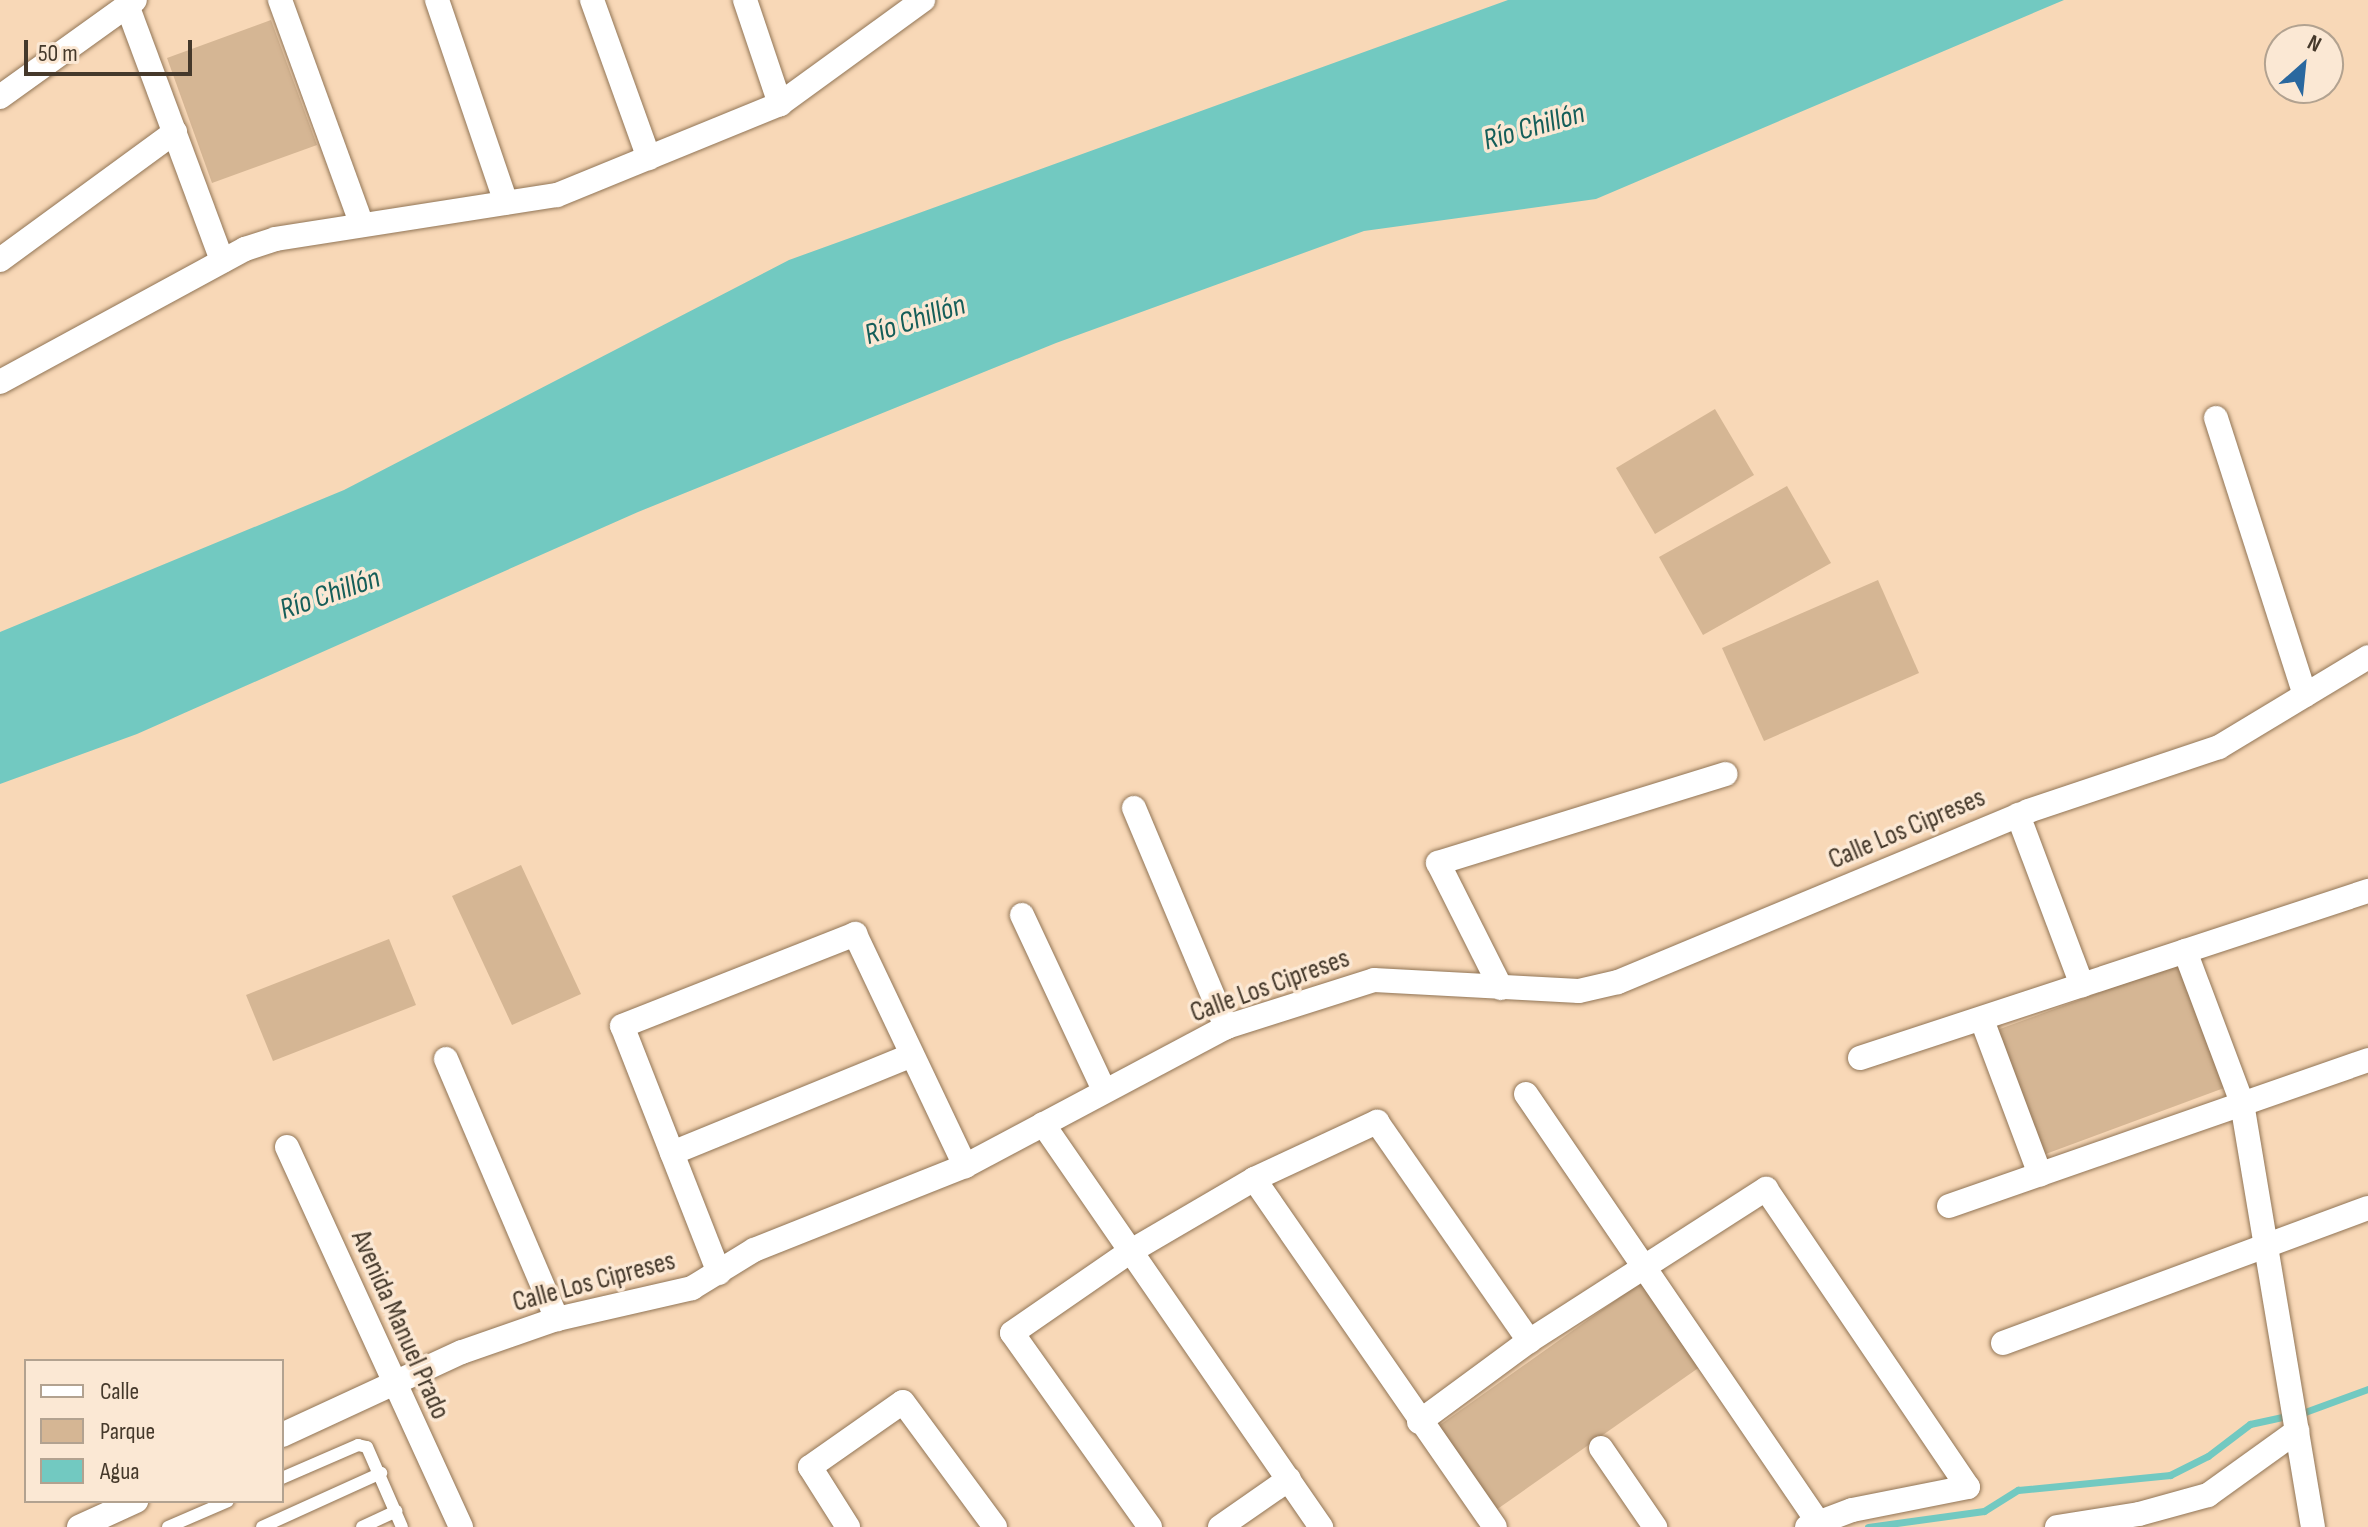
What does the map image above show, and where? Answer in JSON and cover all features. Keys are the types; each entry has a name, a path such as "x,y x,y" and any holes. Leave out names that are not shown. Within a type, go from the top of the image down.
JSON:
{"street":[{"path":"280,0 362,225"},
{"path":"437,0 506,203"},
{"path":"592,0 649,158"},
{"path":"745,0 780,104"},
{"path":"0,382 222,261 275,239 557,195 780,104 900,7 923,0"},
{"path":"0,97 131,2 222,261"},
{"path":"0,260 175,132"},
{"path":"2216,418 2305,695"},
{"name":"Calle Los Cipreses","path":"284,1434 462,1352 557,1319 692,1288 754,1250 965,1166 1226,1027 1374,980 1579,991 1618,982 2018,815 2219,747 2368,657"},
{"path":"1501,988 1438,863 1726,774"},
{"path":"1134,808 1226,1027"},
{"path":"2018,815 2082,985"},
{"path":"1860,1058 2368,891"},
{"path":"1022,915 1104,1090"},
{"path":"719,1273 622,1026 855,934 965,1166"},
{"path":"2185,951 2242,1103 2313,1527"},
{"path":"1982,1020 2040,1174"},
{"path":"672,1153 912,1055"},
{"path":"446,1059 557,1319"},
{"path":"1949,1206 2368,1060"},
{"path":"1419,1422 1529,1341 1643,1266 1766,1189 1968,1487 1852,1510 1813,1524 1643,1266 1526,1094"},
{"path":"1150,1527 1012,1333 1131,1251 1254,1179 1377,1122 1529,1341"},
{"path":"1043,1124 1321,1527"},
{"name":"Avenida Manuel Prado","path":"287,1147 458,1526"},
{"path":"1254,1179 1419,1422 1495,1527"},
{"path":"2003,1343 2368,1208"},
{"path":"848,1527 810,1467 903,1402 995,1527"},
{"path":"2057,1527 2139,1514 2208,1495 2297,1431"},
{"path":"1601,1448 1655,1527"},
{"path":"1220,1527 1289,1479"},
{"path":"79,1527 132,1503"}],"lane":[{"path":"284,1477 358,1445 374,1454 402,1527"},
{"path":"262,1527 381,1473"},
{"path":"168,1527 223,1503"},
{"path":"362,1527 396,1511"}],"green space":[{"path":"271,20 317,145 212,183 167,58"},
{"path":"1715,409 1754,475 1655,534 1616,468"},
{"path":"1787,486 1831,563 1703,635 1659,557"},
{"path":"1878,580 1919,673 1764,741 1722,648"},
{"path":"521,865 581,994 512,1025 452,896"},
{"path":"389,939 416,1005 273,1061 246,995"},
{"path":"2177,964 2224,1088 2043,1155 1997,1030"},
{"path":"1644,1280 1704,1364 1496,1510 1437,1427"}],"water":[{"name":"Río Chillón","path":"1508,0 2064,0 1596,199 1364,231 1056,343 638,512 137,734 0,784 0,632 344,490 789,260"}],"waterway":[{"path":"1868,1527 1984,1511 2018,1490 2170,1475 2208,1456 2250,1424 2305,1412 2368,1389"}]}
